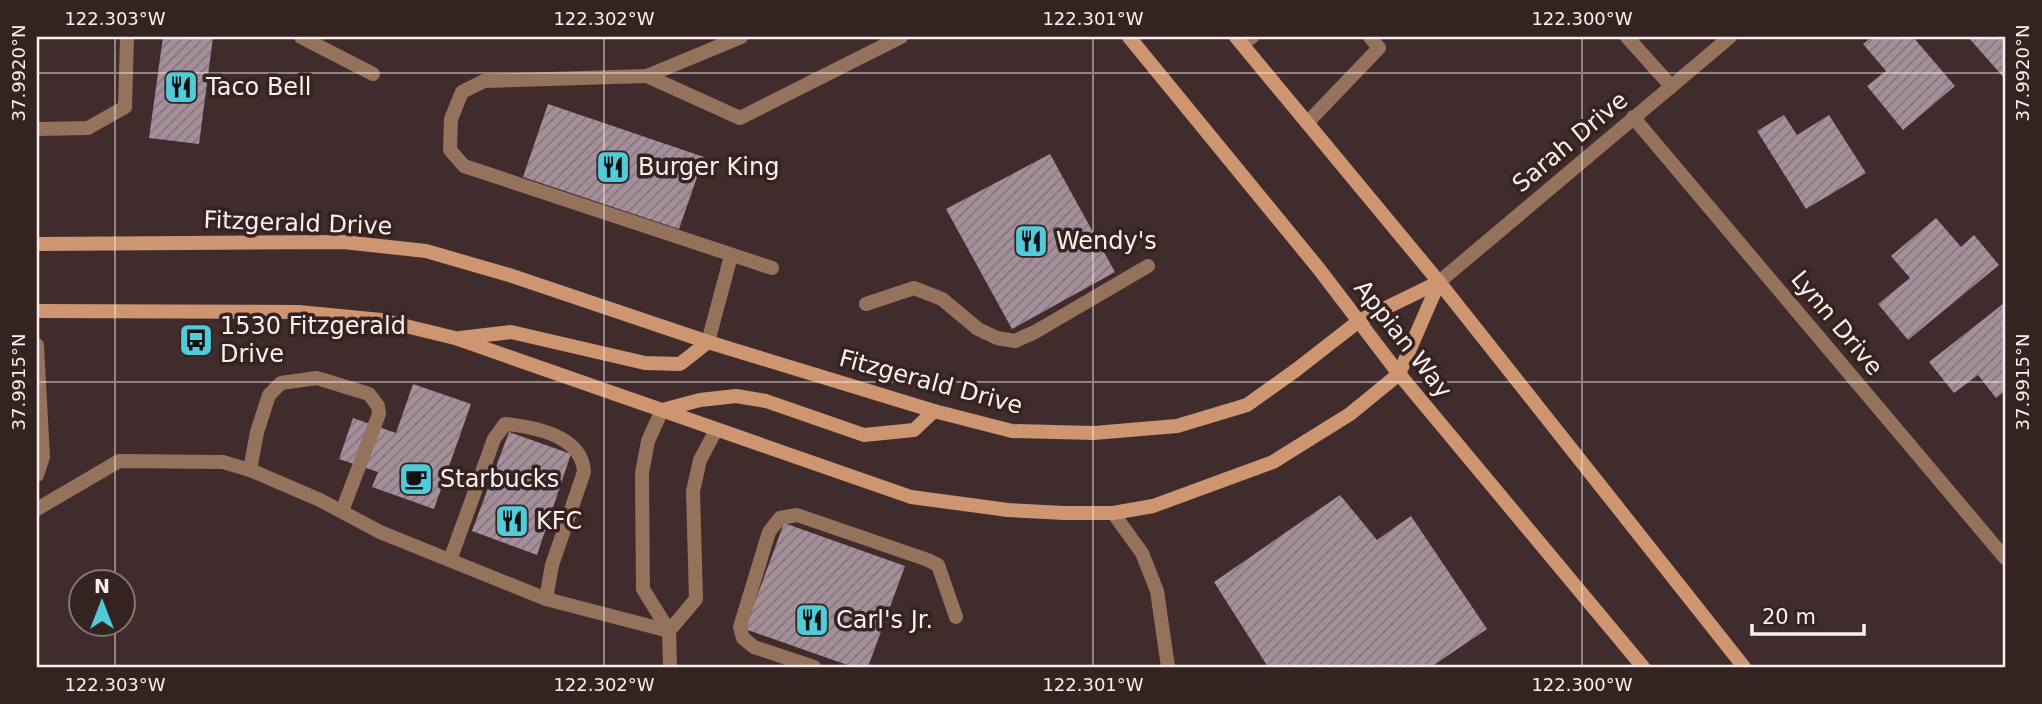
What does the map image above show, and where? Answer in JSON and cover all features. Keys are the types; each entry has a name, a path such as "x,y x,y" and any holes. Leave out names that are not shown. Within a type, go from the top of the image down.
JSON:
{"main road":[{"name":"Appian Way","path":"1129,37 1359,320 1399,374 1643,667"},
{"path":"1243,39 1307,123 1439,282 1744,667"},
{"name":"Fitzgerald Drive","path":"37,244 342,242 426,251 934,411 1012,431 1094,433 1177,426 1247,405 1297,370 1359,320 1439,282"},
{"path":"37,311 299,312 381,320 456,338 911,497 1009,510 1113,513 1153,506 1273,462 1350,414 1399,374 1439,282"},
{"path":"456,338 511,332 634,361 680,364 708,341"},
{"path":"662,410 701,400 736,397 766,401 864,435 914,430 934,411"}],"street":[{"path":"37,130 88,128 125,107 127,37"},
{"path":"301,37 373,74"},
{"path":"741,37 647,76 484,81 462,92 451,119 450,150 464,166 772,268"},
{"path":"647,76 740,118 901,37"},
{"path":"1307,123 1379,48 1370,37"},
{"path":"1627,37 1671,86"},
{"name":"Sarah Drive","path":"1439,282 1730,37"},
{"name":"Lynn Drive","path":"1633,117 2005,558"},
{"path":"708,341 731,256"},
{"path":"866,304 914,288 942,299 978,329 997,338 1015,341 1035,332 1148,265"},
{"path":"37,345 43,457 37,475"},
{"path":"250,470 257,432 269,395 281,383 317,378 369,394 378,406 379,414 342,511"},
{"path":"662,410 648,441 642,473 643,589 669,631 670,667"},
{"path":"450,560 494,439 505,424 527,426 568,441 583,461 584,472 552,565 546,598"},
{"path":"669,631 696,598 693,491 701,460 716,430"},
{"path":"37,509 119,461 223,462 250,470 342,511 380,532 546,598 669,631"},
{"path":"1113,513 1142,553 1157,591 1168,667"},
{"path":"814,667 754,647 743,638 740,627 769,532 780,518 797,514 938,565 956,617"}],"building":[{"name":"Taco Bell","path":"163,37 213,37 199,144 149,138"},
{"path":"1872,37 1913,37 1955,86 1903,130 1867,86 1886,71 1863,44"},
{"path":"1968,37 2005,37 2005,79"},
{"name":"Burger King","path":"548,104 704,157 679,229 523,177"},
{"path":"1784,115 1797,135 1829,115 1866,173 1806,209 1757,131"},
{"name":"Wendy's","path":"1050,154 1115,272 1012,329 946,209"},
{"path":"1936,218 1961,247 1974,235 1999,265 1908,340 1878,304 1910,278 1891,256"},
{"path":"2003,304 2005,391 1996,398 1978,375 1954,393 1929,362"},
{"path":"413,384 471,404 434,509 372,487 378,472 339,459 353,418 396,433"},
{"path":"509,432 571,454 537,555 472,531"},
{"path":"1340,495 1377,540 1411,516 1487,629 1431,667 1268,667 1214,582"},
{"path":"784,523 905,566 868,667 853,667 745,629"}],"place":[{"name":"Taco Bell","path":"181,87"},
{"name":"Burger King","path":"613,167"},
{"name":"Wendy's","path":"1031,241"},
{"name":"1530 Fitzgerald Drive","path":"196,340"},
{"name":"Starbucks","path":"416,479"},
{"name":"KFC","path":"512,521"},
{"name":"Carl's Jr.","path":"812,620"}]}
